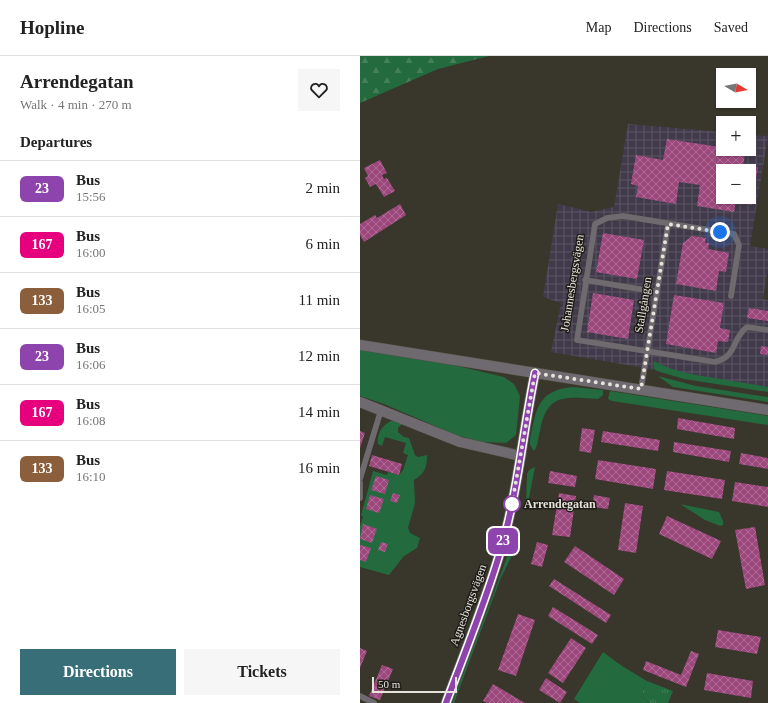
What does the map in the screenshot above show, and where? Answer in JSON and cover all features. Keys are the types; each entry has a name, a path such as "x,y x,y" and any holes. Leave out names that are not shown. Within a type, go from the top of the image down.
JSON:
{"street":[{"path":"360,345 768,410"},
{"name":"Agnesborgsvägen","path":"446,703 474,630 502,548 521,456 535,373"},
{"path":"360,402 460,442 521,456"}],"lane":[{"name":"Johannesbergsvägen","path":"731,296 739,245 734,234 623,216 607,218 595,224 585,280 577,340 715,362 724,359 733,351 740,332 747,327 768,330"},
{"name":"Stallgången","path":"641,389 668,224"},
{"path":"585,280 657,292"},
{"path":"360,479 381,410"},
{"path":"360,483 360,498"},
{"path":"360,696 374,703"}],"shaded area":[{"path":"628,124 716,131 716,156 756,156 756,135 768,136 750,246 768,249 768,268 763,299 768,300 768,389 551,352 561,303 543,297 558,204 591,212 614,207"}],"green space":[{"path":"360,56 489,56 438,69 360,103"},
{"path":"360,349 437,361 504,377 514,384 520,396 516,435 506,443 482,442 456,435 384,404 360,396"},
{"path":"654,361 669,368 690,374 768,387 768,392 684,379 657,371 654,369"},
{"path":"658,376 696,386 768,397 768,402 673,387"},
{"path":"573,387 603,390 603,395 598,399 567,398 559,400 553,404 547,410 543,419 534,451 530,445 530,439 534,419 541,403 552,392"},
{"path":"610,391 768,416 768,425 612,401 608,399"},
{"path":"394,420 402,424 398,428 398,432 404,437 409,438 415,455 418,457 427,455 427,460 426,467 423,472 414,480 415,503 408,528 410,533 420,538 417,548 404,556 389,575 360,567 360,526 363,517 361,515 373,471 387,475 388,472 399,475 403,470 408,455 403,453 406,443 385,437 382,446 378,444 378,436 381,429 390,421"},
{"path":"535,467 528,503 526,505 527,474 529,470"},
{"path":"680,504 719,512 723,525 720,526 705,520"},
{"path":"518,543 500,580 454,703 452,703 510,549"},
{"path":"603,652 622,666 647,681 641,696 649,703 580,703 574,699"},
{"path":"647,681 673,691 668,703 649,703 641,696"}],"building":[{"path":"667,139 716,146 716,156 745,156 743,164 716,164 716,204 736,204 734,212 697,206 700,185 679,182 676,204 636,197 638,186 631,184 636,155 663,160"},
{"path":"380,160 387,173 382,175 384,179 387,178 395,191 384,197 376,184 370,187 365,178 368,176 364,168"},
{"path":"756,167 758,167 756,180"},
{"path":"400,204 406,215 364,242 360,235 360,224 375,215 377,218"},
{"path":"603,233 644,240 637,279 596,272"},
{"path":"692,236 706,238 705,243 709,243 708,249 729,253 726,272 719,271 716,291 676,284 683,243"},
{"path":"593,293 634,300 628,339 587,332"},
{"path":"674,295 724,303 720,328 730,330 728,342 718,341 716,353 666,344"},
{"path":"749,308 768,311 768,321 747,318"},
{"path":"761,346 768,347 768,355 760,354"},
{"path":"678,418 735,428 734,439 677,429"},
{"path":"582,428 595,430 591,453 579,451"},
{"path":"360,431 365,433 360,448"},
{"path":"603,431 660,440 658,451 601,442"},
{"path":"674,442 731,451 729,462 673,452"},
{"path":"741,453 768,458 768,469 739,464"},
{"path":"372,455 402,464 399,475 369,466"},
{"path":"598,460 656,469 653,489 595,479"},
{"path":"550,471 577,476 575,487 548,483"},
{"path":"667,471 725,480 722,499 664,490"},
{"path":"376,476 389,480 385,494 371,490"},
{"path":"735,482 768,487 768,507 732,501"},
{"path":"393,493 400,495 397,503 390,501"},
{"path":"559,493 576,496 570,537 552,535"},
{"path":"370,495 384,499 379,513 366,509"},
{"path":"594,495 610,498 608,509 592,507"},
{"path":"625,503 643,506 636,553 618,550"},
{"path":"667,516 721,541 712,559 659,534"},
{"path":"363,524 377,529 372,543 360,539"},
{"path":"755,527 765,585 746,589 735,530"},
{"path":"381,542 388,544 385,552 378,550"},
{"path":"537,542 548,545 542,567 531,564"},
{"path":"360,545 371,548 366,562 360,560"},
{"path":"575,546 624,579 614,595 564,562"},
{"path":"554,579 611,615 606,623 549,586"},
{"path":"553,607 598,635 592,644 548,616"},
{"path":"518,614 535,620 516,676 498,670"},
{"path":"718,630 761,637 757,654 715,647"},
{"path":"571,638 586,648 563,683 548,673"},
{"path":"360,648 367,651 360,668"},
{"path":"691,651 699,654 686,687 643,670 646,661 681,675"},
{"path":"382,665 393,669 380,700 369,696"},
{"path":"707,673 753,681 751,698 704,690"},
{"path":"546,678 567,692 560,703 539,690"},
{"path":"493,684 525,703 488,703 483,701"}],"bus line":[{"name":"23","path":"446,703 474,630 502,548 512,504 535,373"}],"place":[{"name":"Arrendegatan","path":"512,504"}],"route":[{"path":"512,504 535,373 641,389 668,224 720,232"}]}
